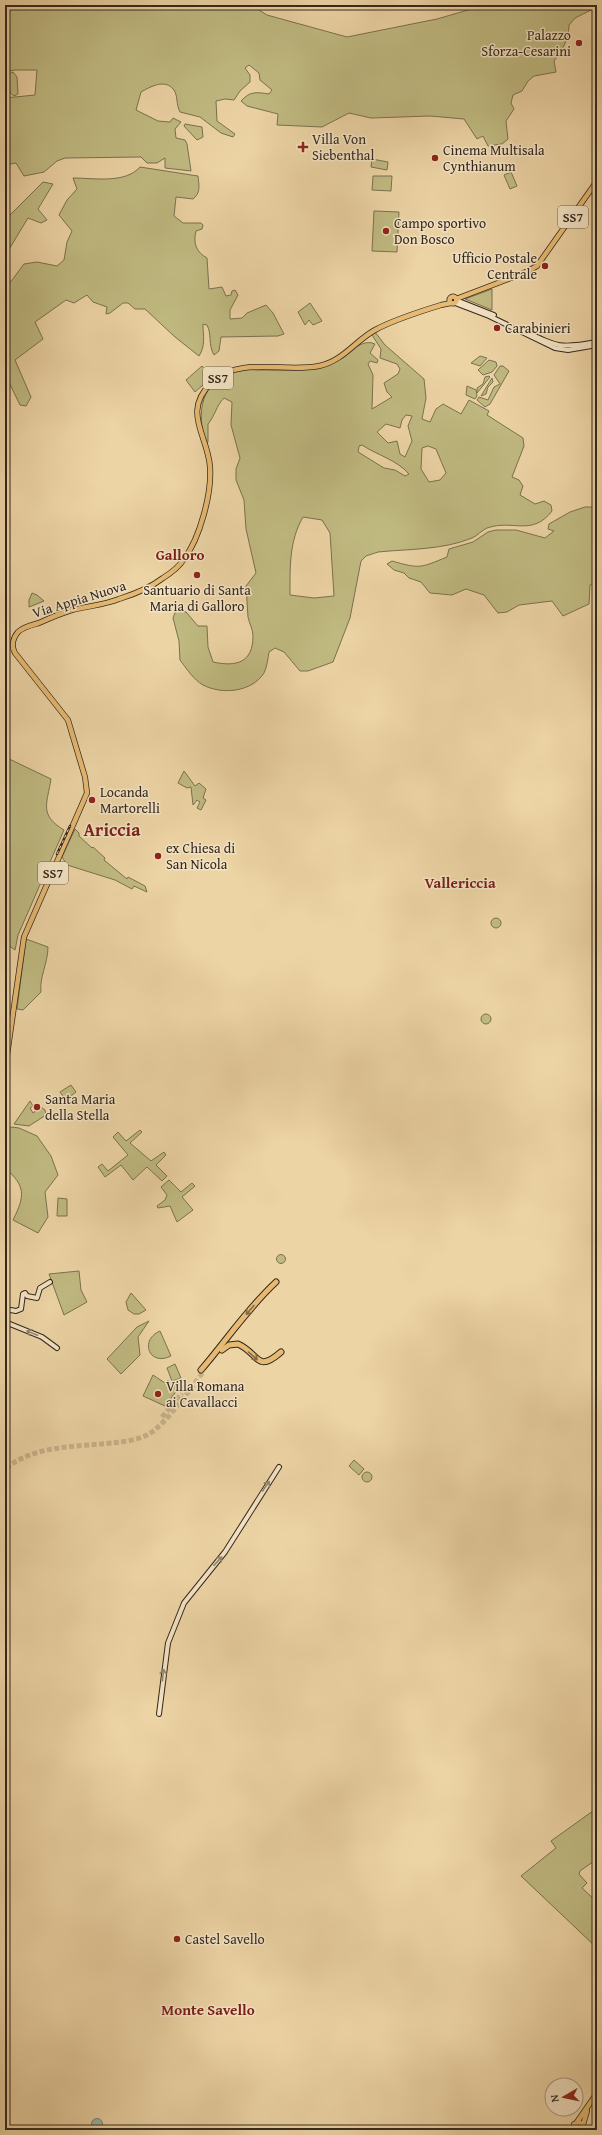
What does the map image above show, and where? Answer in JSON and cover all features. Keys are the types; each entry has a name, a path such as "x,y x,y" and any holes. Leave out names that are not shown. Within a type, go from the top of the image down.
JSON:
{"highway":[{"path":"276,1282 241,1320 228,1339 202,1371 224,1348 232,1344 239,1344 259,1361 264,1363 270,1361 281,1352"}],"main road":[{"name":"SS7","path":"456,301 531,270 537,266 597,181"},
{"name":"Via Appia Nuova","path":"5,1069 21,950 29,925 76,821 86,796 87,786 72,732 63,713 14,651 13,645 16,636 25,628 72,610 112,602 142,590 174,570 188,553 200,525 209,488 210,462 197,418 202,397 213,382 229,372 242,368 308,368 325,365 341,357 369,334 383,326 441,304 456,301"},
{"path":"456,301 481,309 557,346 571,347 597,342"},
{"path":"456,301 555,348 570,350 597,345"},
{"path":"5,1309 21,1309 23,1294 25,1293 27,1296 37,1298 40,1288 50,1282"},
{"path":"5,1322 42,1337 57,1348"},
{"path":"159,1714 168,1643 184,1604 225,1552 279,1467"},
{"path":"573,2130 574,2124 577,2122 597,2093"},
{"path":"577,2122 583,2127 587,2111 597,2096"}],"shaded area":[{"path":"5,5 173,5 179,7 181,5 251,5 267,15 347,37 437,19 485,5 597,5 597,7 575,18 569,25 565,44 554,61 556,72 534,76 528,81 522,91 513,95 511,103 514,109 506,121 508,139 502,144 488,146 483,136 477,139 464,119 430,116 371,118 349,113 322,127 277,125 278,114 247,106 241,101 247,95 257,93 269,94 272,90 260,80 259,73 249,65 245,68 250,75 250,82 240,91 234,100 225,99 216,101 217,121 235,134 233,137 221,133 200,117 180,112 175,92 170,86 162,84 141,92 136,110 158,121 170,122 173,118 181,122 175,129 176,138 185,140 187,144 191,171 165,168 165,158 157,163 147,163 141,157 65,158 57,161 44,172 24,176 16,163 5,165 5,98 35,95 37,70 15,70 5,72"},
{"path":"13,72 17,77 18,94 14,96 10,93 9,74"},
{"path":"185,124 202,127 203,137 197,140 184,126"},
{"path":"372,159 388,162 387,170 371,167"},
{"path":"140,167 198,176 199,189 196,197 193,199 176,197 174,216 183,223 201,223 203,225 202,229 196,231 195,243 200,253 207,258 209,289 222,287 226,296 231,295 232,291 235,290 238,295 230,310 230,319 242,318 247,313 266,305 273,313 284,334 278,336 221,337 219,351 214,355 207,325 203,324 203,344 199,356 175,337 145,309 135,309 128,303 123,303 110,313 106,314 107,307 93,302 87,295 74,303 66,300 35,322 43,339 15,360 31,397 26,406 20,405 5,374 5,277 9,284 24,264 37,262 57,266 64,260 67,242 72,231 59,215 67,200 77,189 73,178 118,178 134,172"},
{"path":"511,172 517,186 510,189 504,175"},
{"path":"373,176 392,176 391,191 372,190"},
{"path":"43,182 53,184 38,209 47,220 41,223 28,218 5,256 5,220"},
{"name":"Campo sportivo Don Bosco","path":"374,211 399,212 397,252 372,251"},
{"path":"492,289 492,310 465,299"},
{"path":"310,303 322,321 313,325 309,320 305,325 298,312"},
{"path":"375,332 385,345 424,379 426,398 422,419 430,422 436,409 443,404 461,414 469,400 489,411 487,415 523,438 524,446 512,477 519,480 523,486 520,495 535,504 544,501 551,505 552,511 545,519 537,523 522,526 505,525 487,528 472,538 449,545 378,552 366,556 361,561 350,618 333,662 308,671 300,671 284,652 275,648 269,652 264,673 252,684 244,688 227,691 203,685 193,677 180,660 179,641 173,618 176,610 186,612 198,626 207,626 208,647 213,662 229,664 242,661 250,652 253,636 248,617 246,586 256,573 246,529 244,500 236,480 236,469 240,458 231,425 232,402 224,398 219,404 208,424 208,442 206,444 201,420 204,399 208,390 215,382 225,375 237,370 292,370 322,367 329,365 356,347 369,343 375,344 370,353 378,360 377,363 370,361 368,364 373,375 372,409 392,397 387,392 384,383 398,374 400,369 397,364 380,358 381,349 372,335","holes":["406,415 412,416 408,426 412,441 405,457 400,454 397,441 388,443 377,432 386,424 400,428 402,420","362,445 393,461 409,474 405,476 395,470 384,468 358,452 359,446","428,446 436,449 446,473 440,480 429,482 421,469 422,448","303,517 322,520 330,533 334,596 314,598 290,595 291,555 298,526"]},
{"path":"480,356 487,358 480,366 471,363"},
{"path":"489,360 496,362 497,366 492,372 483,375 478,370"},
{"path":"202,366 212,377 195,392 186,380"},
{"path":"500,366 503,366 509,371 490,404 485,407 477,400 479,397 488,400 494,387 500,384 494,375"},
{"path":"485,377 490,377 477,393 477,388 483,384"},
{"path":"492,378 493,382 488,387 486,394 481,396"},
{"path":"467,386 476,390 477,396 475,399 466,395"},
{"path":"585,507 597,507 597,581 590,585 589,604 563,616 552,601 519,605 507,612 498,613 484,595 466,589 452,595 430,593 421,582 409,578 404,573 394,570 387,564 392,561 415,566 425,565 447,557 449,549 473,542 488,532 496,530 516,530 545,538 554,531 548,529 549,524 570,512"},
{"path":"32,593 44,601 29,607 29,600"},
{"path":"5,757 51,779 47,802 48,814 56,825 64,830 18,935 15,950 5,943"},
{"path":"184,771 195,786 199,783 206,789 203,798 206,800 201,810 197,808 200,802 197,800 193,805 191,787 187,788 178,783"},
{"path":"75,829 79,833 79,836 105,858 104,860 127,879 128,877 145,886 147,892 134,886 132,889 115,880 67,865 62,857"},
{"path":"494,918 498,918 501,923 498,928 494,928 491,925 491,921"},
{"path":"26,939 48,947 48,953 41,981 41,992 23,1010 17,1009"},
{"path":"484,1014 488,1014 490,1015 490,1023 484,1024 481,1021 481,1017"},
{"path":"71,1085 76,1092 60,1104 57,1100 63,1096 60,1092"},
{"path":"30,1101 33,1106 30,1108 33,1113 41,1107 45,1110 46,1115 29,1126 14,1124"},
{"path":"12,1127 19,1128 37,1136 51,1156 58,1175 45,1192 48,1217 38,1233 13,1220 20,1204 21,1192 17,1180 5,1168 5,1139 9,1133 7,1130"},
{"path":"140,1130 142,1132 130,1143 151,1161 164,1152 166,1155 156,1165 167,1176 162,1181 147,1167 133,1180 121,1165 105,1177 98,1167 102,1164 108,1171 128,1155 113,1137 118,1132 126,1141"},
{"path":"169,1180 181,1192 192,1183 195,1186 182,1197 193,1210 177,1222 170,1206 158,1208 157,1206 165,1200 167,1195 161,1187"},
{"path":"58,1198 67,1199 67,1216 57,1216"},
{"path":"281,1254 286,1259 281,1264 276,1259"},
{"path":"79,1271 81,1290 87,1302 64,1315 49,1274"},
{"path":"131,1293 146,1310 139,1314 134,1314 128,1310 126,1302"},
{"path":"149,1321 138,1337 140,1355 121,1374 107,1359 137,1327"},
{"path":"160,1331 171,1356 157,1358 149,1351 148,1346 150,1340"},
{"path":"175,1364 181,1378 172,1381 167,1368"},
{"path":"153,1375 165,1383 168,1380 178,1389 165,1406 143,1396"},
{"path":"354,1460 364,1469 359,1475 349,1466"},
{"path":"365,1472 369,1472 371,1473 371,1481 365,1482 362,1479 362,1475"},
{"path":"597,1808 597,1859 580,1871 579,1874 587,1883 582,1888 597,1902 597,1948 521,1876 556,1848 551,1841"},
{"path":"97,2118 101,2120 103,2124 101,2128 97,2130 93,2128 91,2124 93,2120"}],"tunnel":[{"path":"6,1468 18,1460 43,1451 56,1448 116,1443 140,1438 149,1434 170,1415 203,1372"},
{"path":"162,1417 182,1393"}],"railway":[{"path":"57,854 70,826"}],"place":[{"name":"Palazzo Sforza-Cesarini","path":"579,43"},
{"name":"Villa Von Siebenthal","path":"303,147"},
{"name":"Cinema Multisala Cynthianum","path":"435,158"},
{"name":"Campo sportivo Don Bosco","path":"386,231"},
{"name":"Ufficio Postale Centrale","path":"545,266"},
{"name":"Carabinieri","path":"497,328"},
{"name":"Santuario di Santa Maria di Galloro","path":"197,575"},
{"name":"Locanda Martorelli","path":"92,800"},
{"name":"ex Chiesa di San Nicola","path":"158,856"},
{"name":"Santa Maria della Stella","path":"37,1107"},
{"name":"Villa Romana ai Cavallacci","path":"158,1394"},
{"name":"Castel Savello","path":"177,1939"}],"district":[{"name":"Galloro","path":"180,555"},
{"name":"Ariccia","path":"112,830"},
{"name":"Vallericcia","path":"460,883"},
{"name":"Monte Savello","path":"208,2010"}]}
